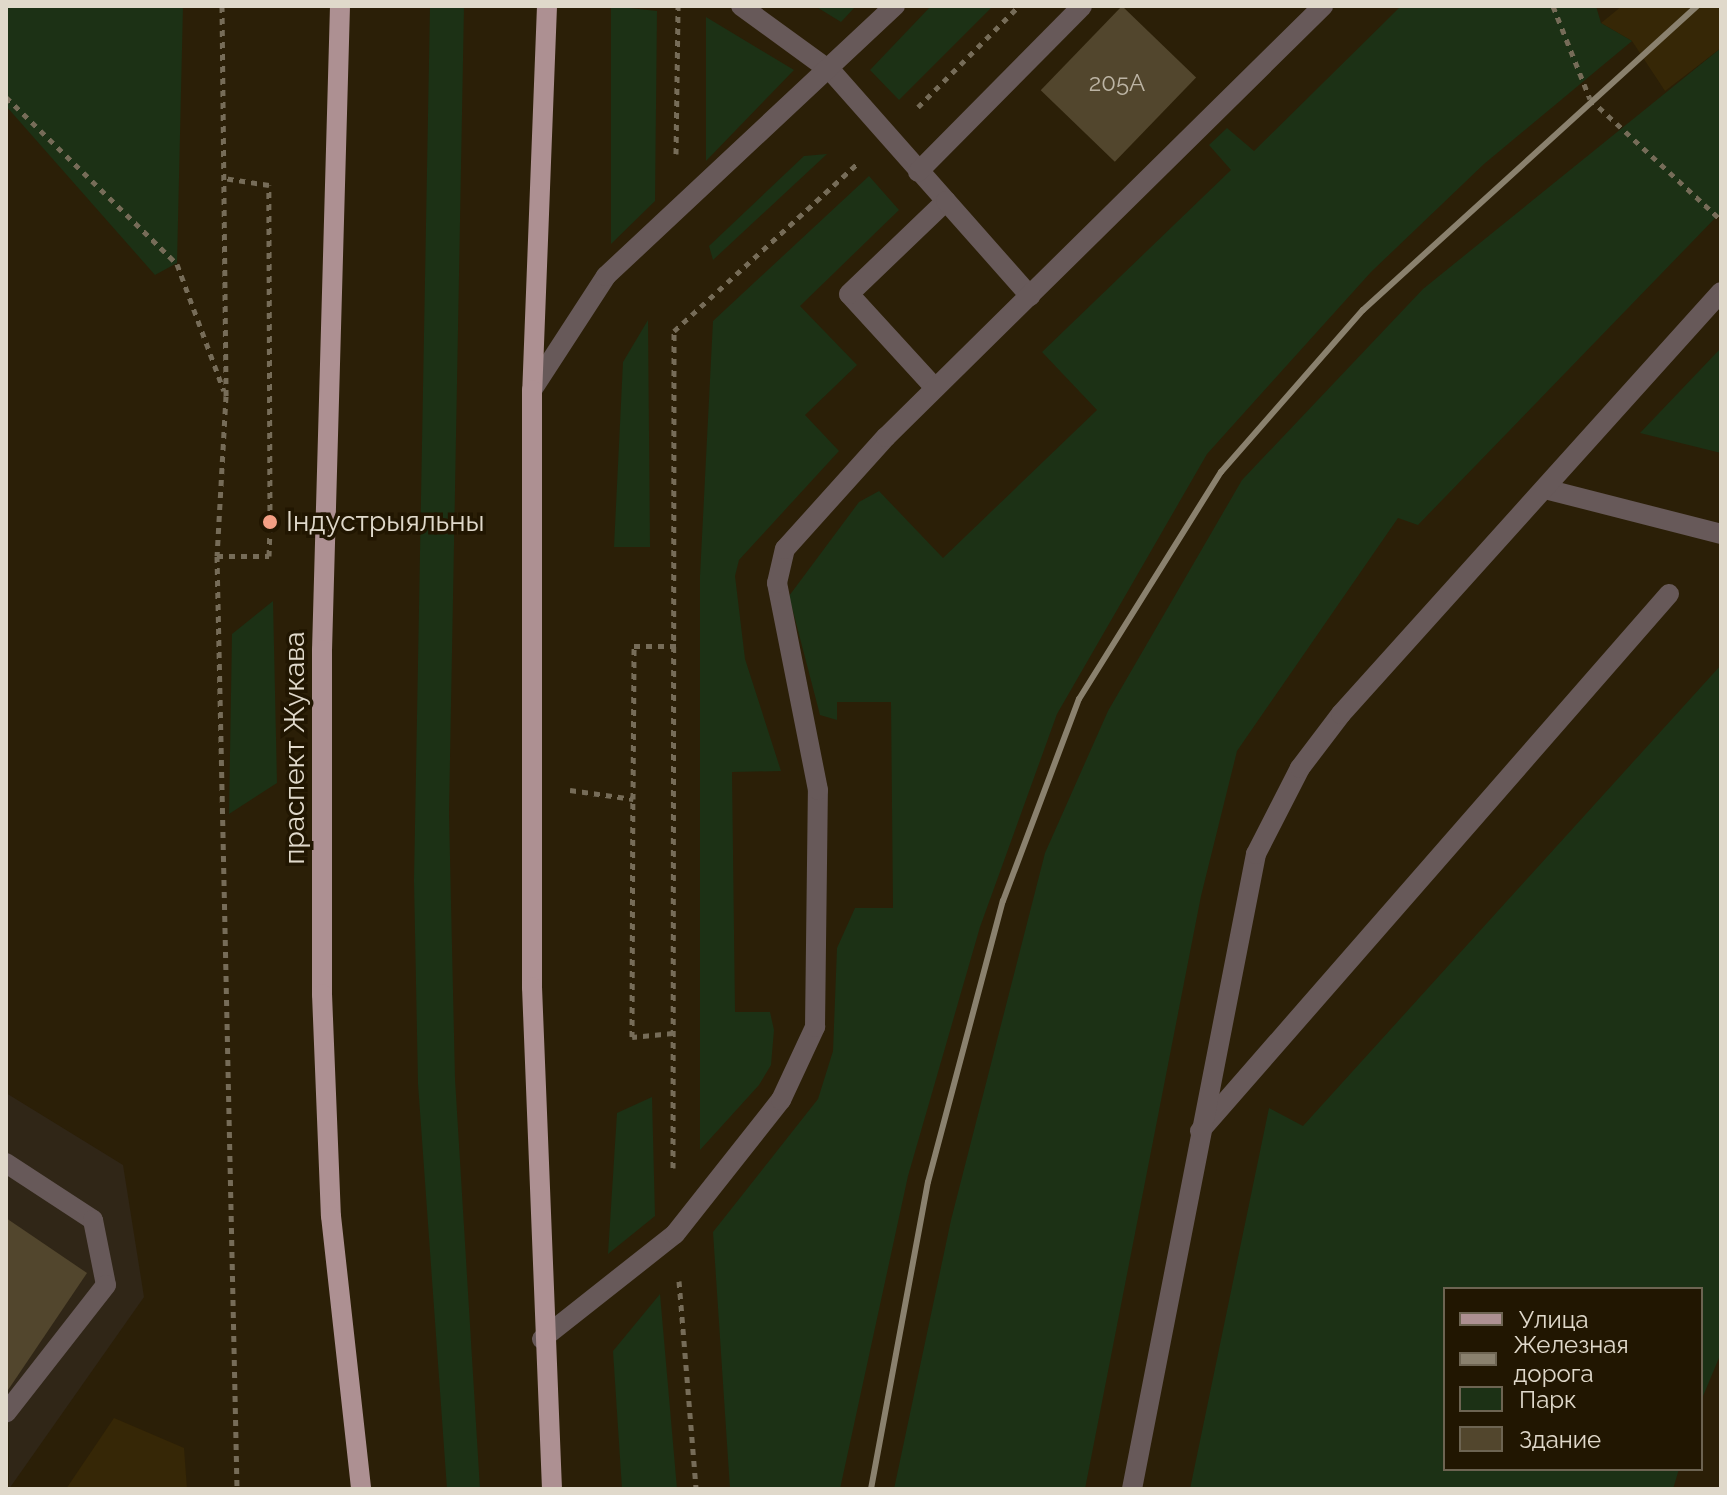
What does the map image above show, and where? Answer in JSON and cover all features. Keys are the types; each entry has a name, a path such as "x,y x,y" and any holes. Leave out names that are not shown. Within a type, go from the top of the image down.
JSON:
{"main road":[{"name":"праспект Жукава","path":"340,6 322,650 322,994 331,1216 361,1489"},
{"path":"547,6 532,390 542,1339 552,1489"}],"lane":[{"path":"741,6 832,72 1030,296"},
{"path":"532,390 616,266 675,205 832,72 895,6"},
{"path":"918,172 1082,6"},
{"path":"542,1339 675,1234 781,1100 815,1027 818,790 777,583 785,549 935,388 1323,6"},
{"path":"935,388 849,294 946,201"},
{"path":"1132,1489 1197,1134 1256,854 1300,768 1721,292"},
{"path":"1545,489 1721,534"},
{"path":"1197,1134 1669,594"},
{"path":"6,1163 93,1220 106,1285 6,1413"}],"path":[{"path":"222,6 226,396 217,556 237,1489"},
{"path":"696,1489 675,1234 674,331 887,137 1019,6"},
{"path":"1553,6 1590,99 1721,220"},
{"path":"676,169 678,7"},
{"path":"6,97 177,264 226,396"},
{"path":"217,556 269,556 270,533 269,185 224,178"},
{"path":"673,1033 632,1037 634,646 676,646"},
{"path":"534,786 633,799"}],"shaded area":[{"path":"1622,6 1721,6 1721,48 1665,91 1632,41 1601,23"},
{"path":"6,1093 123,1165 144,1297 9,1489"},
{"path":"114,1418 184,1448 187,1489 66,1489"}],"green space":[{"path":"6,6 183,6 177,263 155,275 6,106"},
{"path":"430,6 464,6 449,813 455,1079 480,1489 447,1489 418,1084 414,881"},
{"path":"611,6 657,11 655,201 611,244"},
{"path":"815,6 856,6 841,22"},
{"path":"931,6 993,6 899,100 870,70"},
{"path":"1401,6 1596,6 1601,23 1632,41 1484,164 1371,272 1207,454 1057,714 980,927 908,1176 840,1489 730,1489 713,1232 818,1099 833,1051 837,948 855,908 893,908 891,702 837,702 837,720 820,715 789,596 859,502 879,491 943,558 1097,410 1042,352 1231,170 1209,145 1227,128 1254,151"},
{"path":"706,17 794,70 706,161"},
{"path":"1721,48 1721,212 1418,525 1398,518 1237,751 1201,896 1085,1489 894,1489 951,1220 1045,853 1108,711 1242,480 1423,289"},
{"path":"827,154 713,260 709,246 804,156"},
{"path":"869,176 899,210 800,306 857,365 805,415 839,451 739,560 735,576 745,659 781,771 732,772 735,1012 770,1012 774,1030 771,1065 759,1085 700,1150 700,576 713,321"},
{"path":"648,320 650,547 614,547 623,362"},
{"path":"1721,348 1721,453 1640,433"},
{"path":"273,601 277,783 229,814 232,634"},
{"path":"1721,665 1721,1353 1703,1396 1703,1287 1443,1287 1443,1471 1678,1471 1673,1489 1190,1489 1269,1108 1303,1126"},
{"path":"652,1097 655,1216 608,1254 617,1113"},
{"path":"660,1294 677,1489 622,1489 613,1351"}],"building":[{"path":"1122,6 1196,78 1115,162 1041,90"},
{"path":"6,1218 87,1273 6,1393"}],"railway":[{"path":"871,1489 928,1182 1003,901 1079,699 1221,472 1363,310 1697,6"}],"place":[{"name":"Індустрыяльны","path":"270,522"}]}
